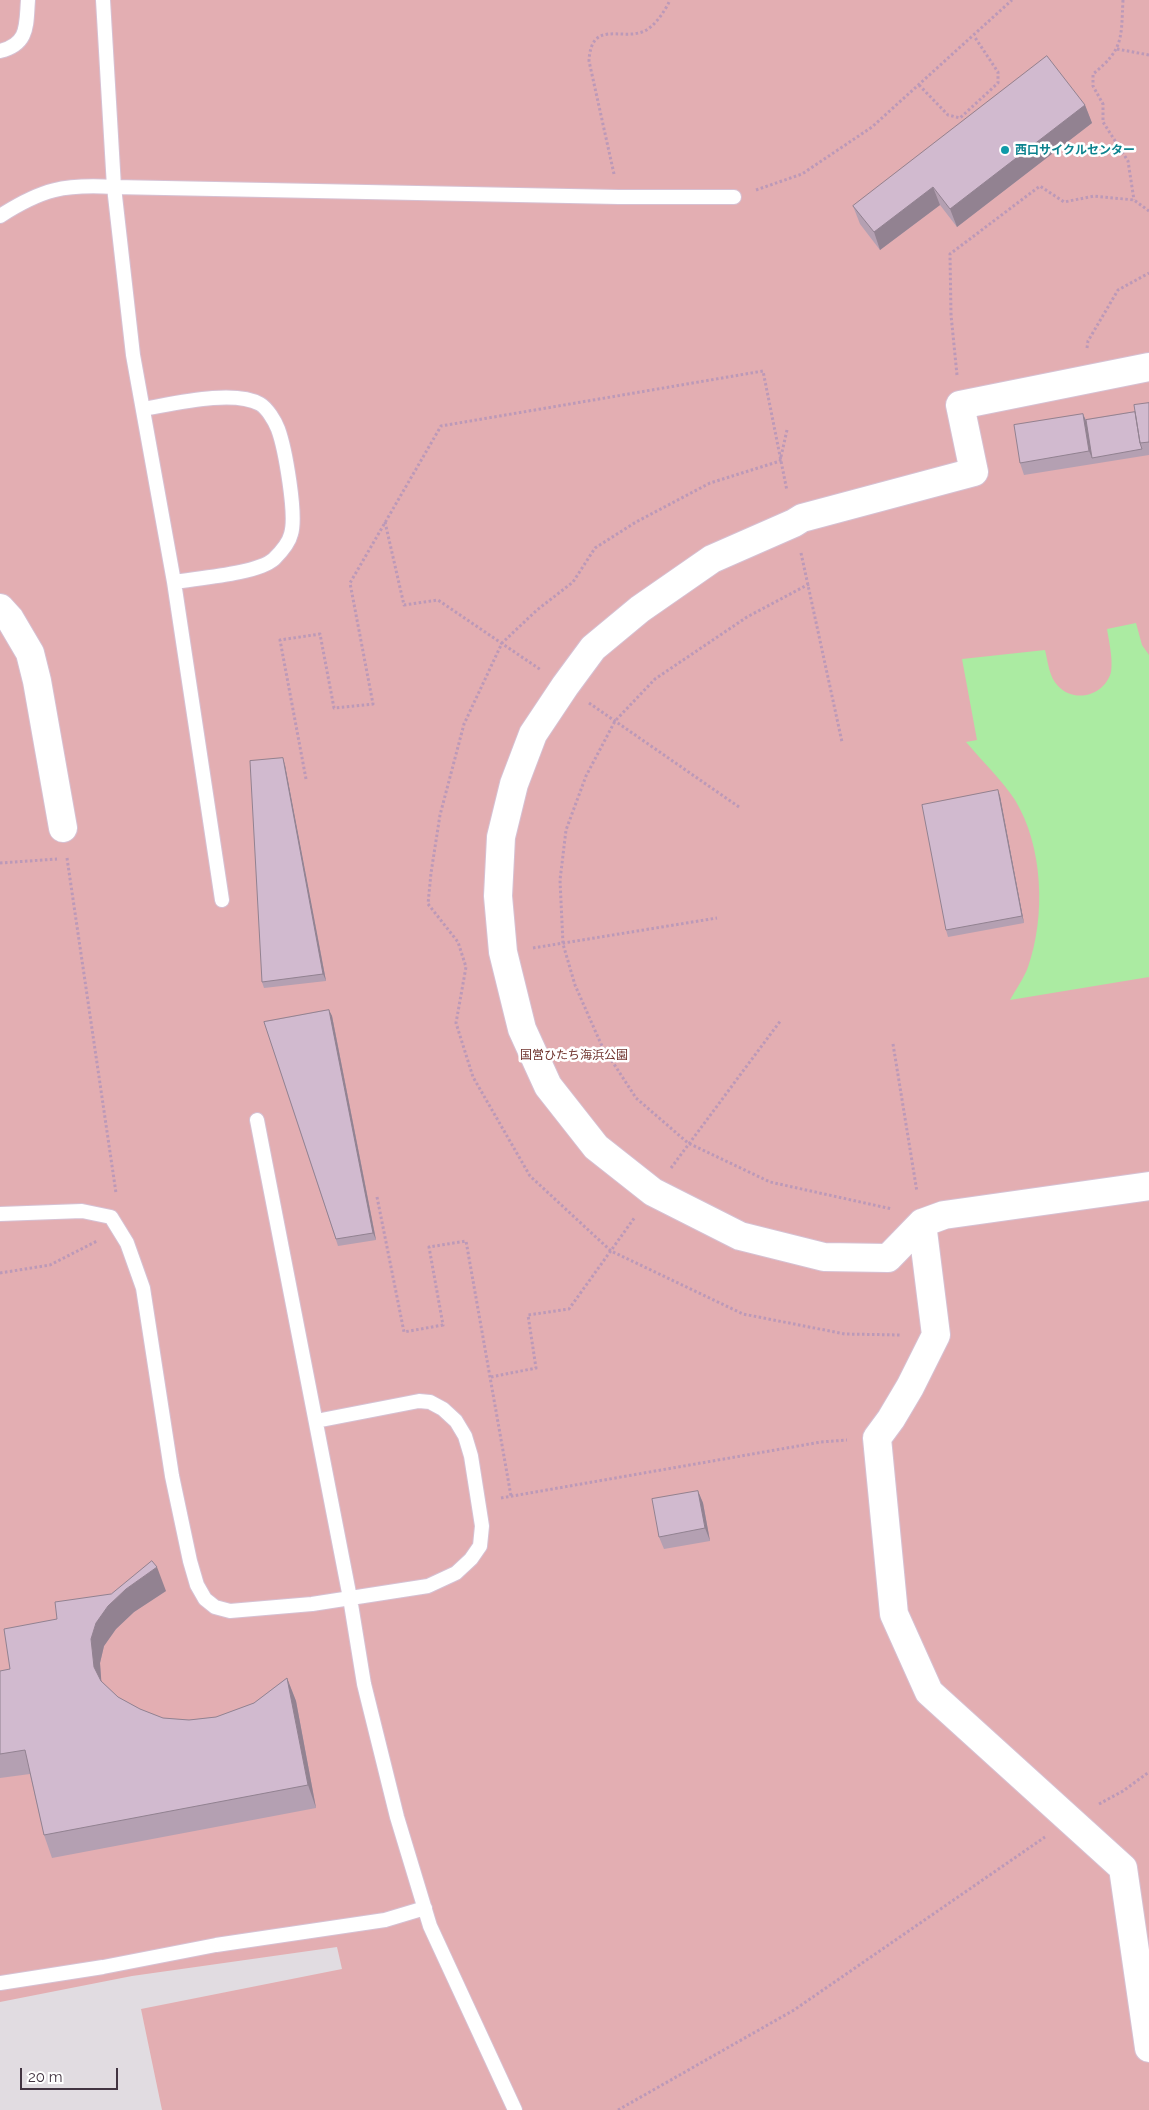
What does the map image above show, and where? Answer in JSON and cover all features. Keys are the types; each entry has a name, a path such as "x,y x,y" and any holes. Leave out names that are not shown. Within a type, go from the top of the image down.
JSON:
{"street":[{"path":"1149,368 960,405 974,472 802,518 712,559 640,609 593,648 533,734 514,784 501,837 498,896 503,952 522,1029 548,1086 596,1147 653,1192 740,1236 824,1257 888,1258 922,1223 944,1215 1149,1186"},
{"path":"0,608 10,619 30,653 37,681 63,828"},
{"path":"922,1223 936,1335 910,1387 877,1438 894,1614 929,1692 1122,1868 1149,2048"}],"lane":[{"path":"0,51 12,48 19,43 24,34 28,0"},
{"path":"103,0 114,188 133,354 174,582 222,900"},
{"path":"0,216 26,200 51,190 90,186 114,188 619,197 734,197"},
{"path":"143,409 224,397 260,405 278,428 285,463 293,518 291,535 272,560 256,568 174,582"},
{"path":"257,1120 350,1598 364,1684 397,1817 430,1926 515,2110"},
{"path":"0,1214 82,1211 111,1217 127,1243 143,1288 172,1476 190,1561 197,1585 205,1599 215,1607 230,1611 312,1604 428,1586 456,1573 471,1559 480,1546 482,1526 471,1456 464,1436 456,1422 443,1409 430,1402 419,1401 316,1421"},
{"path":"0,1983 104,1967 216,1946 384,1920 425,1908"}],"path":[{"path":"619,197 589,61 590,54 596,40 603,36 642,32 658,19 670,0"},
{"path":"734,197 802,174 872,127 1012,0"},
{"path":"1123,0 1122,34 1117,49 1110,60 1093,74 1093,86 1103,104 1103,122 1128,161 1134,200"},
{"path":"919,85 948,115 960,118 998,83 998,72 974,36"},
{"path":"1117,49 1149,55"},
{"path":"957,376 950,254 1040,186 1064,202 1094,196 1134,200 1149,211"},
{"path":"1087,353 1088,341 1118,290 1149,273"},
{"path":"306,779 280,640 320,634 334,708 373,704 350,583 441,426 763,371 780,461 842,742"},
{"path":"780,461 786,430"},
{"path":"780,461 710,483 636,522 595,548 573,582 537,610 502,644 464,724 440,815 428,904 458,942 466,967 456,1023 473,1077 530,1176 611,1251 743,1314 845,1334 936,1335"},
{"path":"385,522 404,605 438,600 739,807"},
{"path":"808,584 747,617 656,679 615,721 586,776 566,830 560,880 563,944 574,985 601,1044 636,1098 688,1144 770,1182 893,1209 922,1223"},
{"path":"63,828 117,1196"},
{"path":"0,863 67,858"},
{"path":"581,942 718,918"},
{"path":"490,1377 536,1368 528,1315 569,1309 688,1144 781,1020"},
{"path":"892,1044 914,1170"},
{"path":"378,1197 404,1332 444,1325 429,1247 466,1241 511,1496"},
{"path":"0,1273 50,1265 97,1240"},
{"path":"478,1503 821,1442 877,1438"},
{"path":"618,2110 794,2010 1071,1820 1122,1792 1149,1772"}],"green space":[{"name":"国営ひたち海浜公園","path":"0,0 1149,0 1149,2110 0,2110"}],"shaded area":[{"path":"1136,623 1142,645 1149,655 1149,977 1010,1000 1028,967 1034,947 1039,904 1036,860 1024,818 1015,800 998,777 966,742 977,740 962,659 1045,650 1051,674 1058,686 1065,692 1081,696 1096,691 1108,680 1111,672 1111,656 1107,629"},
{"path":"337,1947 342,1969 141,2009 162,2110 0,2110 0,2002 132,1976"}],"building":[{"name":"西口サイクルセンター","path":"1047,56 1085,105 950,209 933,187 874,232 853,206"},
{"path":"1149,403 1149,442 1140,443 1134,405"},
{"path":"1135,412 1142,449 1092,458 1086,420"},
{"path":"1083,414 1089,451 1020,463 1014,425"},
{"path":"283,758 323,974 262,982 250,761"},
{"path":"998,790 1022,916 946,930 922,805"},
{"path":"329,1010 373,1233 336,1239 264,1022"},
{"path":"698,1491 705,1528 659,1537 652,1499"},
{"path":"152,1561 157,1567 126,1589 108,1606 96,1623 91,1639 94,1667 101,1681 118,1697 140,1709 163,1718 189,1720 216,1717 254,1703 287,1678 308,1785 44,1835 25,1750 0,1754 0,1671 10,1669 4,1629 57,1619 55,1602 111,1594"}],"place":[{"name":"西口サイクルセンター","path":"1005,150"}]}
